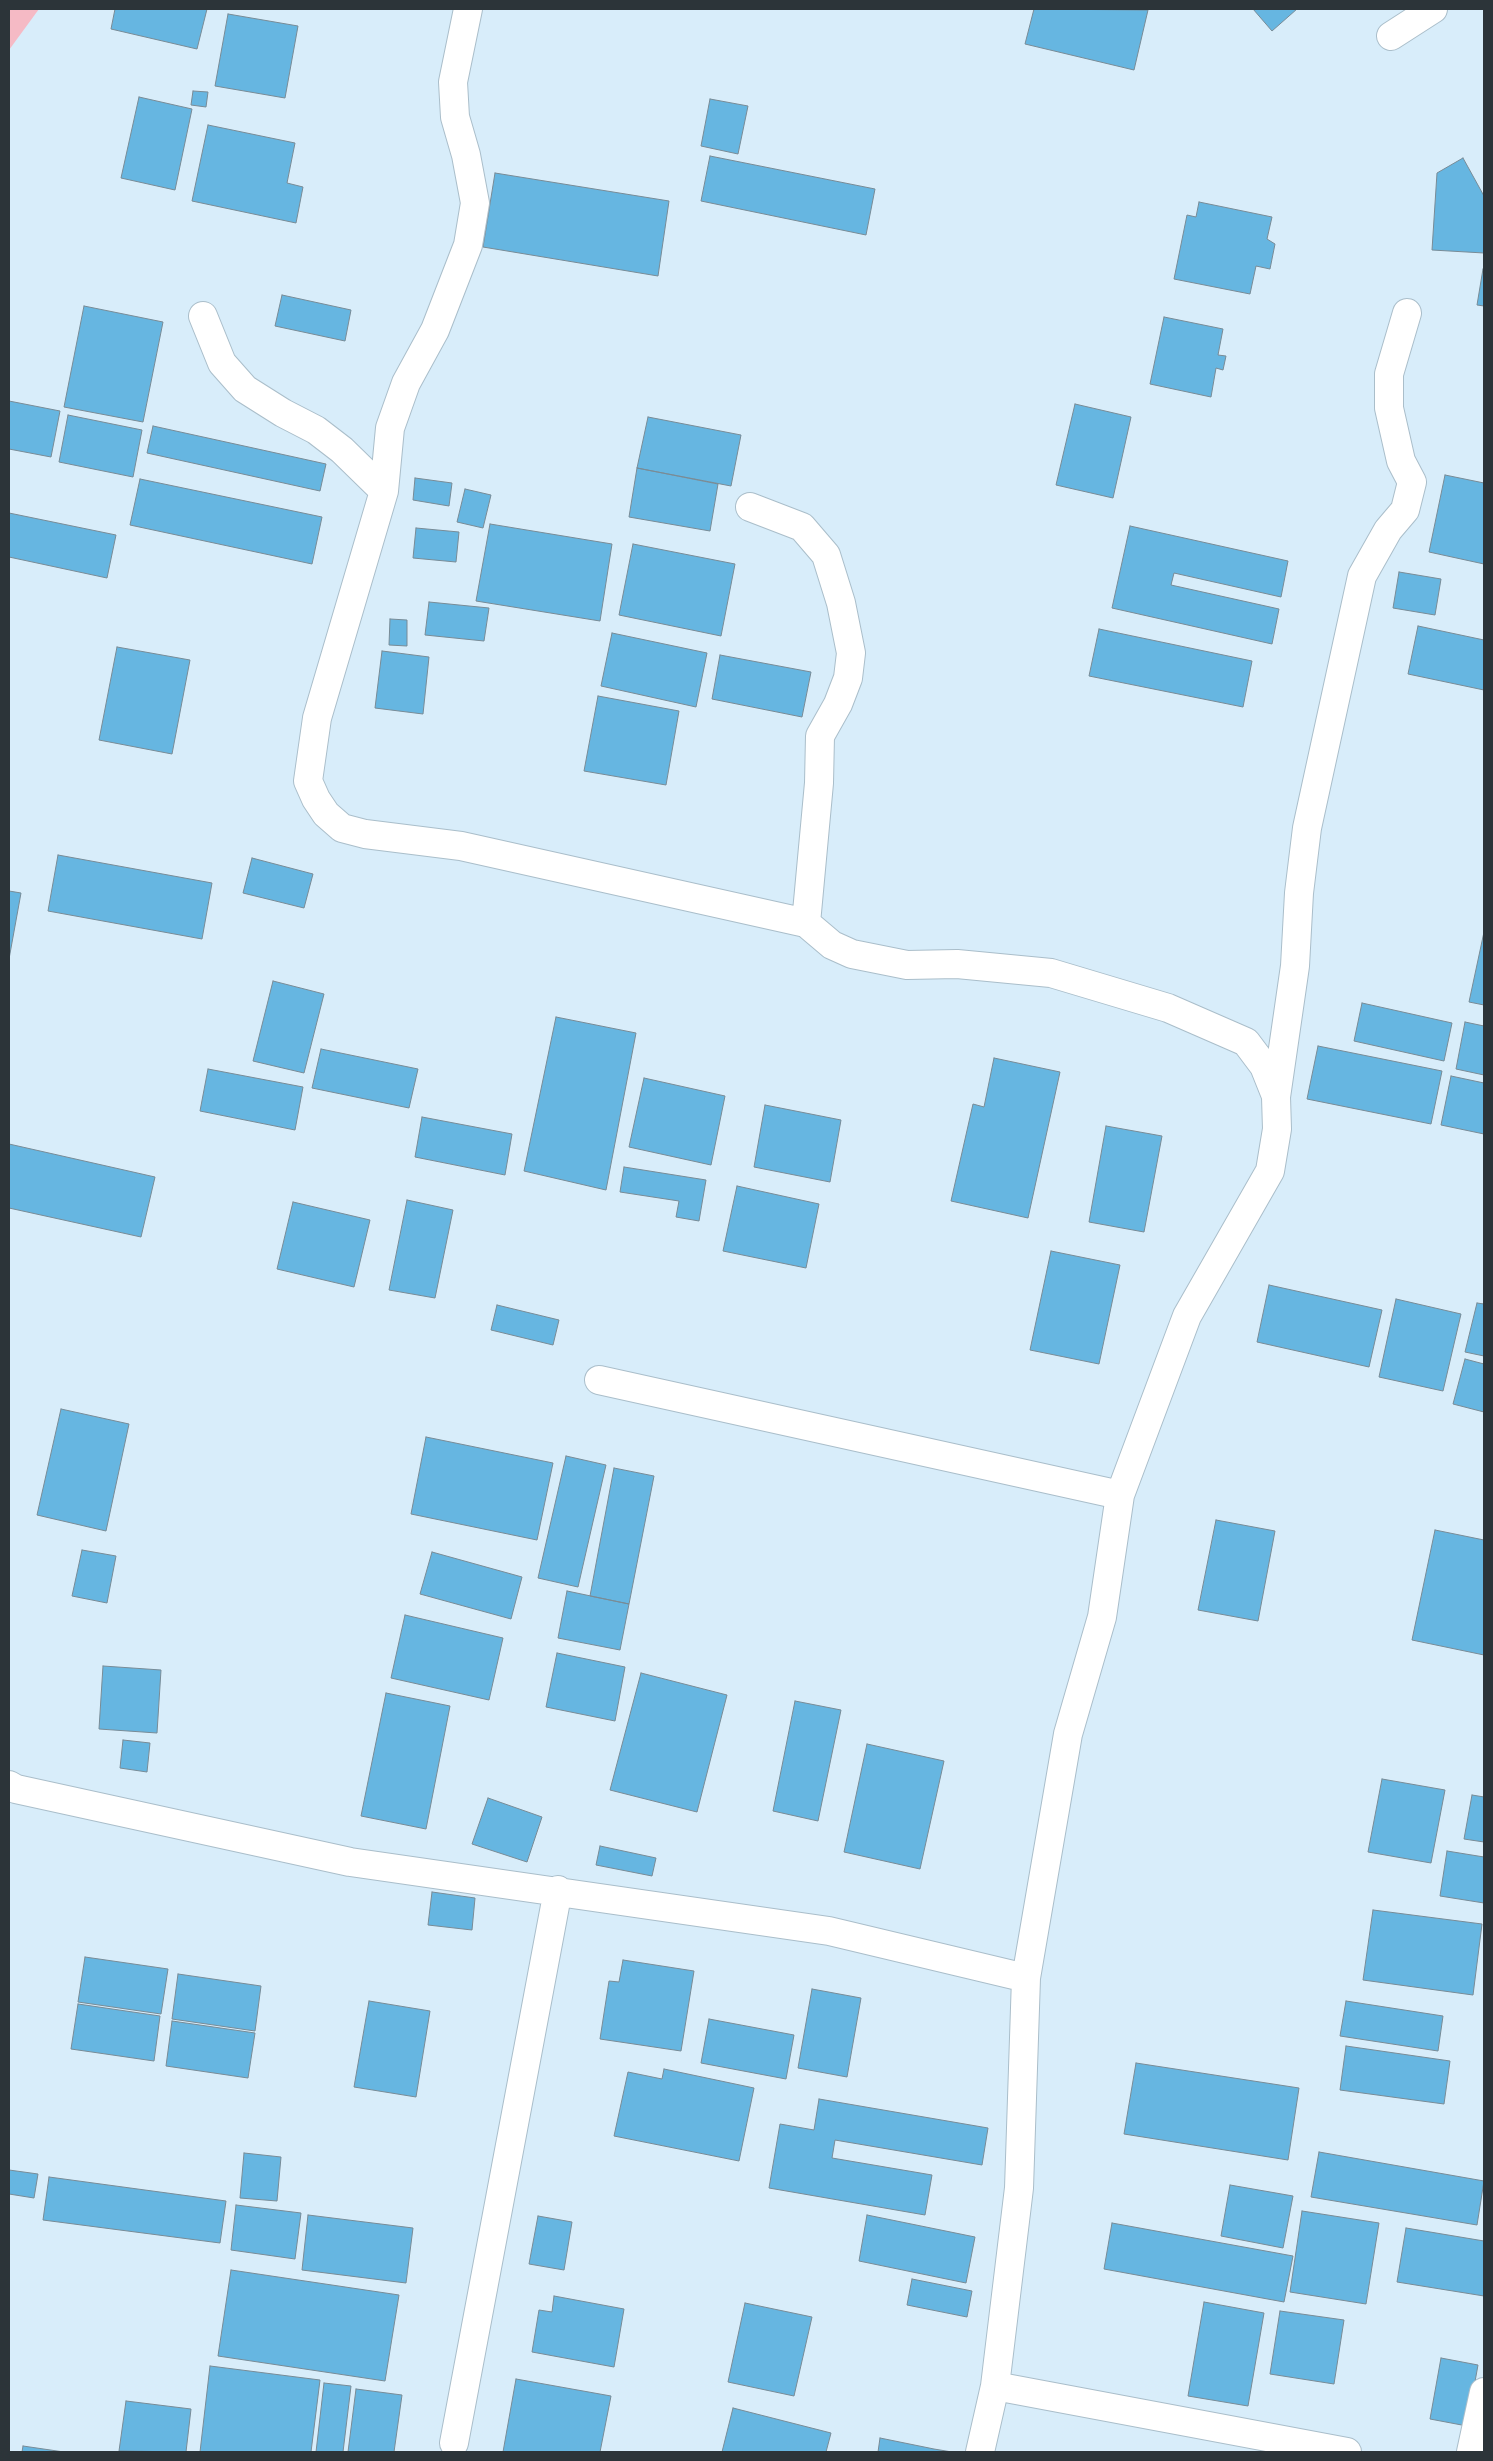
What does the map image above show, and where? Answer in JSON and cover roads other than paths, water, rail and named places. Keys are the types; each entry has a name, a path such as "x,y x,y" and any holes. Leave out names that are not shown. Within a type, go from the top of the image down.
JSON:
{"street":[{"path":"468,9 453,82 454,118 466,155 476,202 464,253 435,330 406,383 390,428 384,491 317,718 308,781 316,800 326,814 342,828 365,834 461,846 806,923 832,945 852,954 907,965 957,964 1051,973 1168,1008 1246,1042 1264,1066 1276,1097"},
{"path":"1391,36 1433,9"},
{"path":"980,2452 995,2386 1019,2188 1026,1978 1068,1734 1102,1617 1120,1495 1187,1316 1270,1171 1277,1129 1276,1097 1295,966 1299,893 1307,828 1355,600 1362,576 1388,530 1405,510 1412,482 1401,462 1389,408 1389,374 1407,313"},
{"path":"203,316 222,363 245,389 283,413 316,430 342,450 384,491"},
{"path":"750,507 802,527 826,554 841,603 851,653 848,678 838,704 820,736 819,783 806,923"},
{"path":"599,1380 1120,1495"},
{"path":"9,1785 16,1789 350,1862 558,1890 830,1931 1026,1978"},
{"path":"454,2443 558,1890"},
{"path":"995,2386 1347,2452"},
{"path":"1471,2452 1484,2392"}]}
